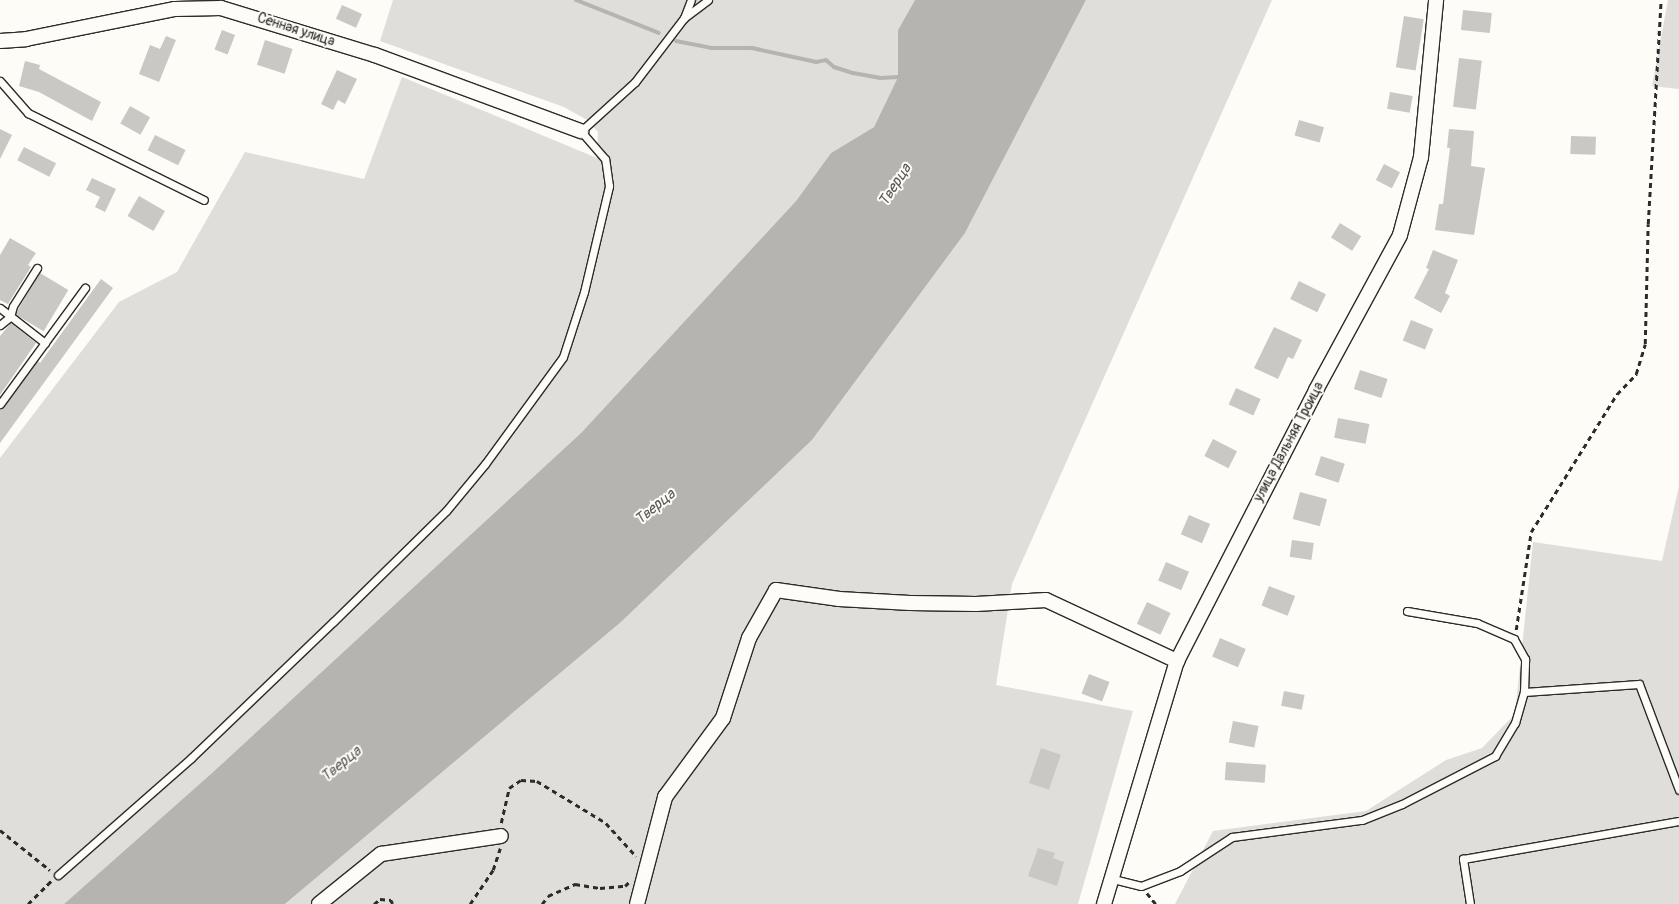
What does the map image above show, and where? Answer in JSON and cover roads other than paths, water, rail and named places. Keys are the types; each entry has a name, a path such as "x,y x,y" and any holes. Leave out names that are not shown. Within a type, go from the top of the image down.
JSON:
{"street":[{"name":"улица Дальняя Троица","path":"1104,904 1177,661 1307,407 1400,235 1421,158 1436,0"},
{"name":"Сенная улица","path":"0,41 26,39 174,4 221,8 242,12 375,55 581,131"},
{"path":"637,904 665,797 723,718 749,638 776,590 840,599 910,603 976,604 1046,600 1177,661"},
{"path":"319,904 381,854 501,836"}],"lane":[{"path":"684,18 691,0"},
{"path":"58,876 191,758 446,511 485,464 564,357 584,292 609,186 605,159 581,131 635,82 684,18 708,0"},
{"path":"0,81 28,113 204,200"},
{"path":"0,325 10,317 13,306 37,268"},
{"path":"0,404 85,288"},
{"path":"0,308 45,343"},
{"path":"1113,878 1141,886 1180,871 1232,838 1362,820 1402,804 1494,756 1515,723 1524,692 1525,658 1514,639 1477,623 1408,611"},
{"path":"1524,692 1639,684 1679,790"},
{"path":"1470,904 1463,859 1679,821"}],"water":[{"name":"Тверца","path":"915,0 1086,0 965,233 812,440 621,622 285,904 64,904 212,773 581,433 796,201 831,153 874,127 898,77 898,30"}],"waterway":[{"path":"576,0 659,33"},
{"path":"676,41 711,48 752,48 816,62 826,60 834,67 853,73 880,78 898,77"}]}
